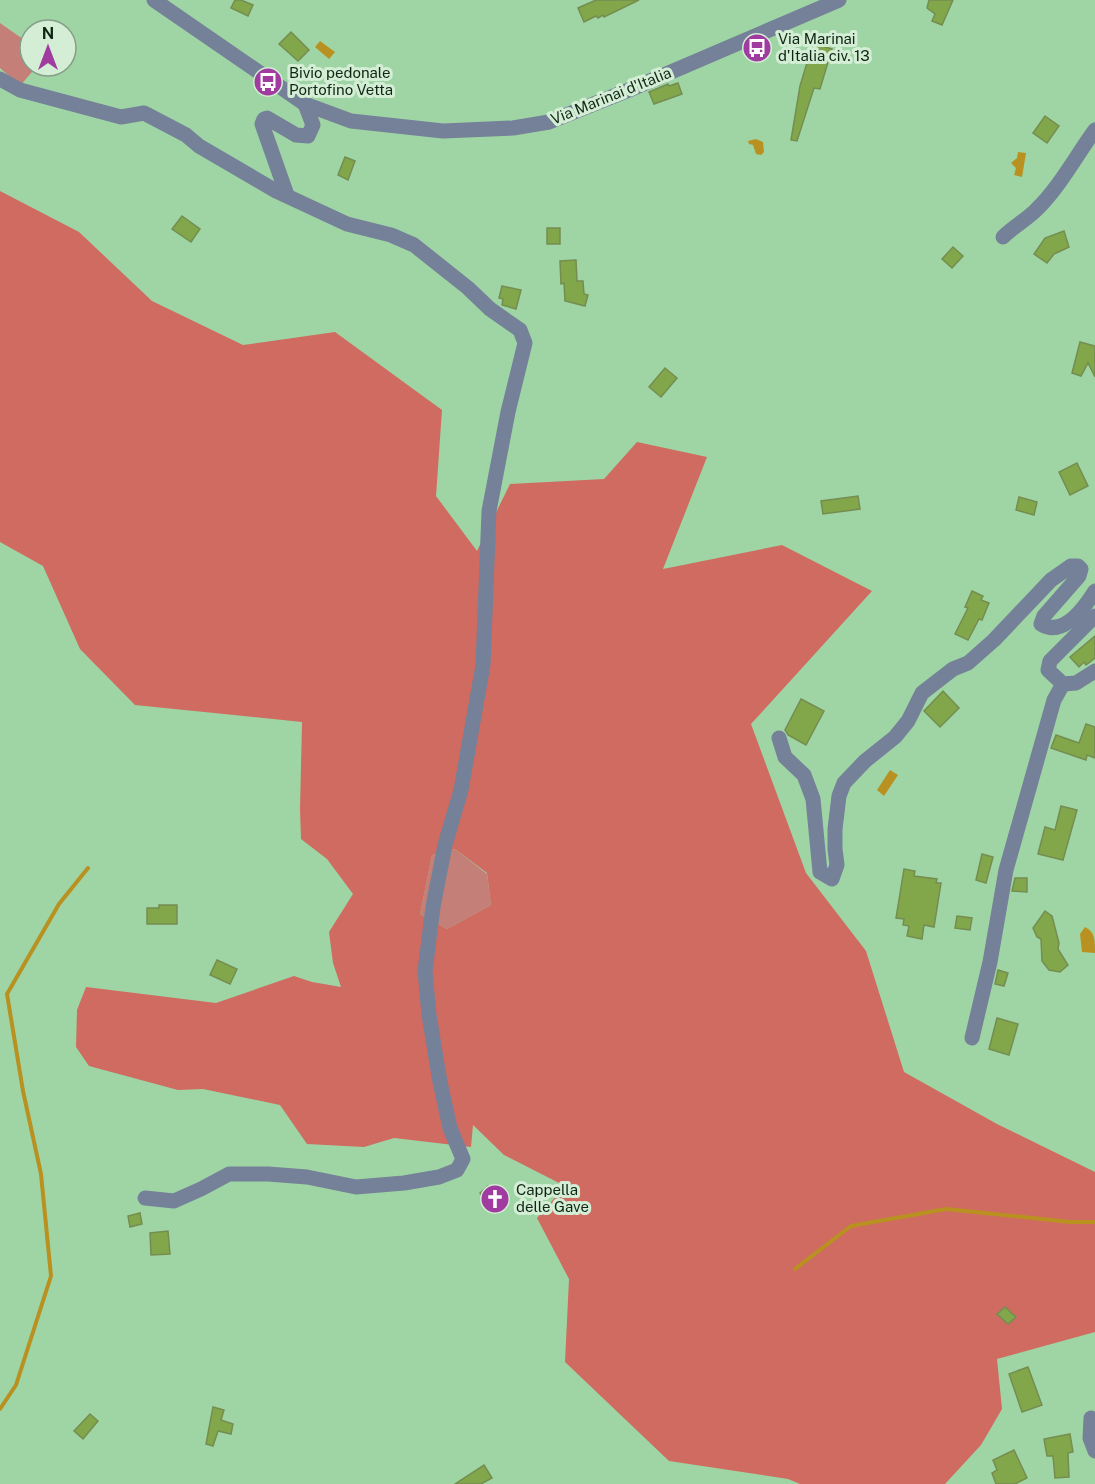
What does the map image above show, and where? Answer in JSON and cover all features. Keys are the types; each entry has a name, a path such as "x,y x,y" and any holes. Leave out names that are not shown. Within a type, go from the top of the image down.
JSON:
{"street":[{"name":"Via Marinai d'Italia","path":"154,0 305,104 351,121 443,131 513,128 549,122 839,0"},
{"path":"0,79 20,90 121,117 144,113 186,135 199,146 276,191 347,224 391,235 414,245 468,288 490,309 520,330 525,343 507,412 489,510 483,665 461,790 445,845 433,907 425,970 429,1015 440,1082 450,1128 463,1159 457,1170 439,1177 405,1183 356,1187 307,1177 229,1174 174,1201 145,1198"},
{"path":"286,195 262,124 267,118 296,135 308,135 313,125 305,104"},
{"path":"1003,237 1036,211 1073,164 1095,130"},
{"path":"778,738 785,757 804,775 813,799 820,872 832,879 837,865 835,829 839,796 844,783 856,768 895,737 908,721 922,693 953,669 968,663 994,640 1051,580 1071,566 1078,566 1082,569 1044,616 1041,624 1047,628 1056,628 1067,622 1083,610 1095,591"},
{"path":"1095,616 1050,661 1048,670 1063,684 1076,683 1095,671"},
{"path":"972,1038 990,962 1006,870 1054,700 1063,684"},
{"path":"1091,1418 1090,1438 1095,1451"}],"shaded area":[{"path":"0,23 18,36 18,78 27,78 20,86 0,68"},
{"path":"320,41 335,52 329,59 315,47"},
{"path":"756,139 763,142 764,152 761,155 756,154 753,145 748,141"},
{"path":"1018,152 1026,153 1022,177 1014,175 1016,168 1011,163 1017,158"},
{"path":"0,191 79,232 152,301 243,345 335,332 442,410 436,496 477,551 510,484 604,479 637,442 707,457 663,569 782,545 872,591 751,724 806,873 866,951 904,1072 997,1124 1095,1172 1095,1332 997,1359 1002,1409 981,1445 945,1484 800,1484 788,1479 669,1461 565,1362 569,1279 537,1218 565,1186 504,1155 473,1125 471,1147 394,1138 364,1147 307,1144 280,1105 203,1089 178,1090 89,1066 76,1047 77,1010 86,987 216,1003 294,976 341,987 333,963 329,932 353,894 327,859 301,839 302,722 135,705 80,649 43,566 0,542","holes":["455,849 487,873 491,905 447,929 420,914 432,855"]},
{"path":"890,770 898,775 884,796 877,790"},
{"path":"455,849 487,874 491,905 447,929 420,914 432,855"},
{"path":"1085,927 1094,937 1095,953 1082,952 1080,934"}],"building":[{"path":"235,0 253,5 248,16 231,8"},
{"path":"596,0 639,0 604,17 603,15 598,18 596,16 584,22 578,8"},
{"path":"929,0 953,0 942,25 932,21 935,14 927,8"},
{"path":"291,32 309,50 298,61 279,44"},
{"path":"813,43 832,49 820,89 814,88 797,141 791,140 800,86"},
{"path":"678,83 682,94 654,104 649,92 668,84 669,86"},
{"path":"1045,116 1059,126 1047,143 1033,133"},
{"path":"345,157 355,161 348,180 338,175"},
{"path":"182,216 200,229 191,242 172,229"},
{"path":"547,228 560,228 560,244 547,244"},
{"path":"1064,231 1069,247 1054,254 1047,263 1034,254 1045,238"},
{"path":"953,247 963,256 952,268 942,259"},
{"path":"576,260 577,281 583,281 584,294 588,295 585,306 565,301 564,283 561,284 560,261"},
{"path":"502,286 521,290 516,309 502,305 503,299 499,298"},
{"path":"1080,342 1095,346 1095,377 1088,363 1081,376 1072,373"},
{"path":"665,368 677,378 661,397 649,387"},
{"path":"1077,463 1088,486 1070,495 1059,472"},
{"path":"858,496 860,509 823,514 821,501"},
{"path":"1019,497 1037,502 1034,515 1016,510"},
{"path":"972,591 983,596 981,600 989,603 982,620 979,619 968,640 955,634 968,608 965,607"},
{"path":"1095,636 1095,658 1086,665 1084,662 1079,667 1070,657"},
{"path":"943,691 959,708 940,727 924,711"},
{"path":"801,699 824,711 806,745 788,735 785,730"},
{"path":"1086,724 1095,727 1095,758 1087,755 1086,760 1051,748 1056,735 1079,743"},
{"path":"1061,806 1077,810 1063,860 1038,854 1045,827 1055,830"},
{"path":"982,854 993,857 986,883 976,880"},
{"path":"904,869 915,871 914,876 937,879 936,883 941,883 934,927 924,925 922,939 907,936 909,926 903,925 904,919 896,918"},
{"path":"1015,878 1027,878 1027,892 1012,891"},
{"path":"159,905 177,905 177,924 147,924 147,908 159,908"},
{"path":"1045,911 1052,916 1059,943 1058,949 1068,965 1060,972 1049,970 1042,961 1041,939 1037,937 1033,928"},
{"path":"957,916 972,918 970,930 955,928"},
{"path":"217,960 237,969 230,984 210,975"},
{"path":"998,970 1008,973 1004,986 995,984"},
{"path":"997,1018 1018,1024 1009,1055 989,1049"},
{"name":"Cappella delle Gave","path":"488,1186 496,1196 500,1193 508,1203 495,1212 480,1193"},
{"path":"140,1213 142,1224 130,1227 128,1216"},
{"path":"168,1231 170,1254 151,1255 150,1233"},
{"path":"1005,1307 1016,1317 1008,1324 997,1314"},
{"path":"1028,1367 1042,1405 1022,1412 1009,1374"},
{"path":"213,1407 224,1410 221,1420 233,1424 231,1434 218,1431 213,1446 206,1444"},
{"path":"90,1414 98,1421 83,1439 74,1431"},
{"path":"1070,1434 1073,1452 1068,1453 1069,1477 1055,1478 1053,1456 1047,1456 1044,1439"},
{"path":"1014,1450 1027,1478 1015,1484 996,1484 992,1473 997,1470 993,1460"},
{"path":"484,1465 492,1478 481,1484 455,1484"}],"waterway":[{"path":"0,1409 16,1385 51,1276 41,1174 23,1091 7,994 59,904 88,868"},
{"path":"795,1269 851,1226 946,1209 1070,1222 1095,1222"}],"place":[{"name":"Via Marinai d'Italia civ. 13","path":"757,48"},
{"name":"Bivio pedonale Portofino Vetta","path":"268,82"},
{"name":"Cappella delle Gave","path":"495,1199"}]}
